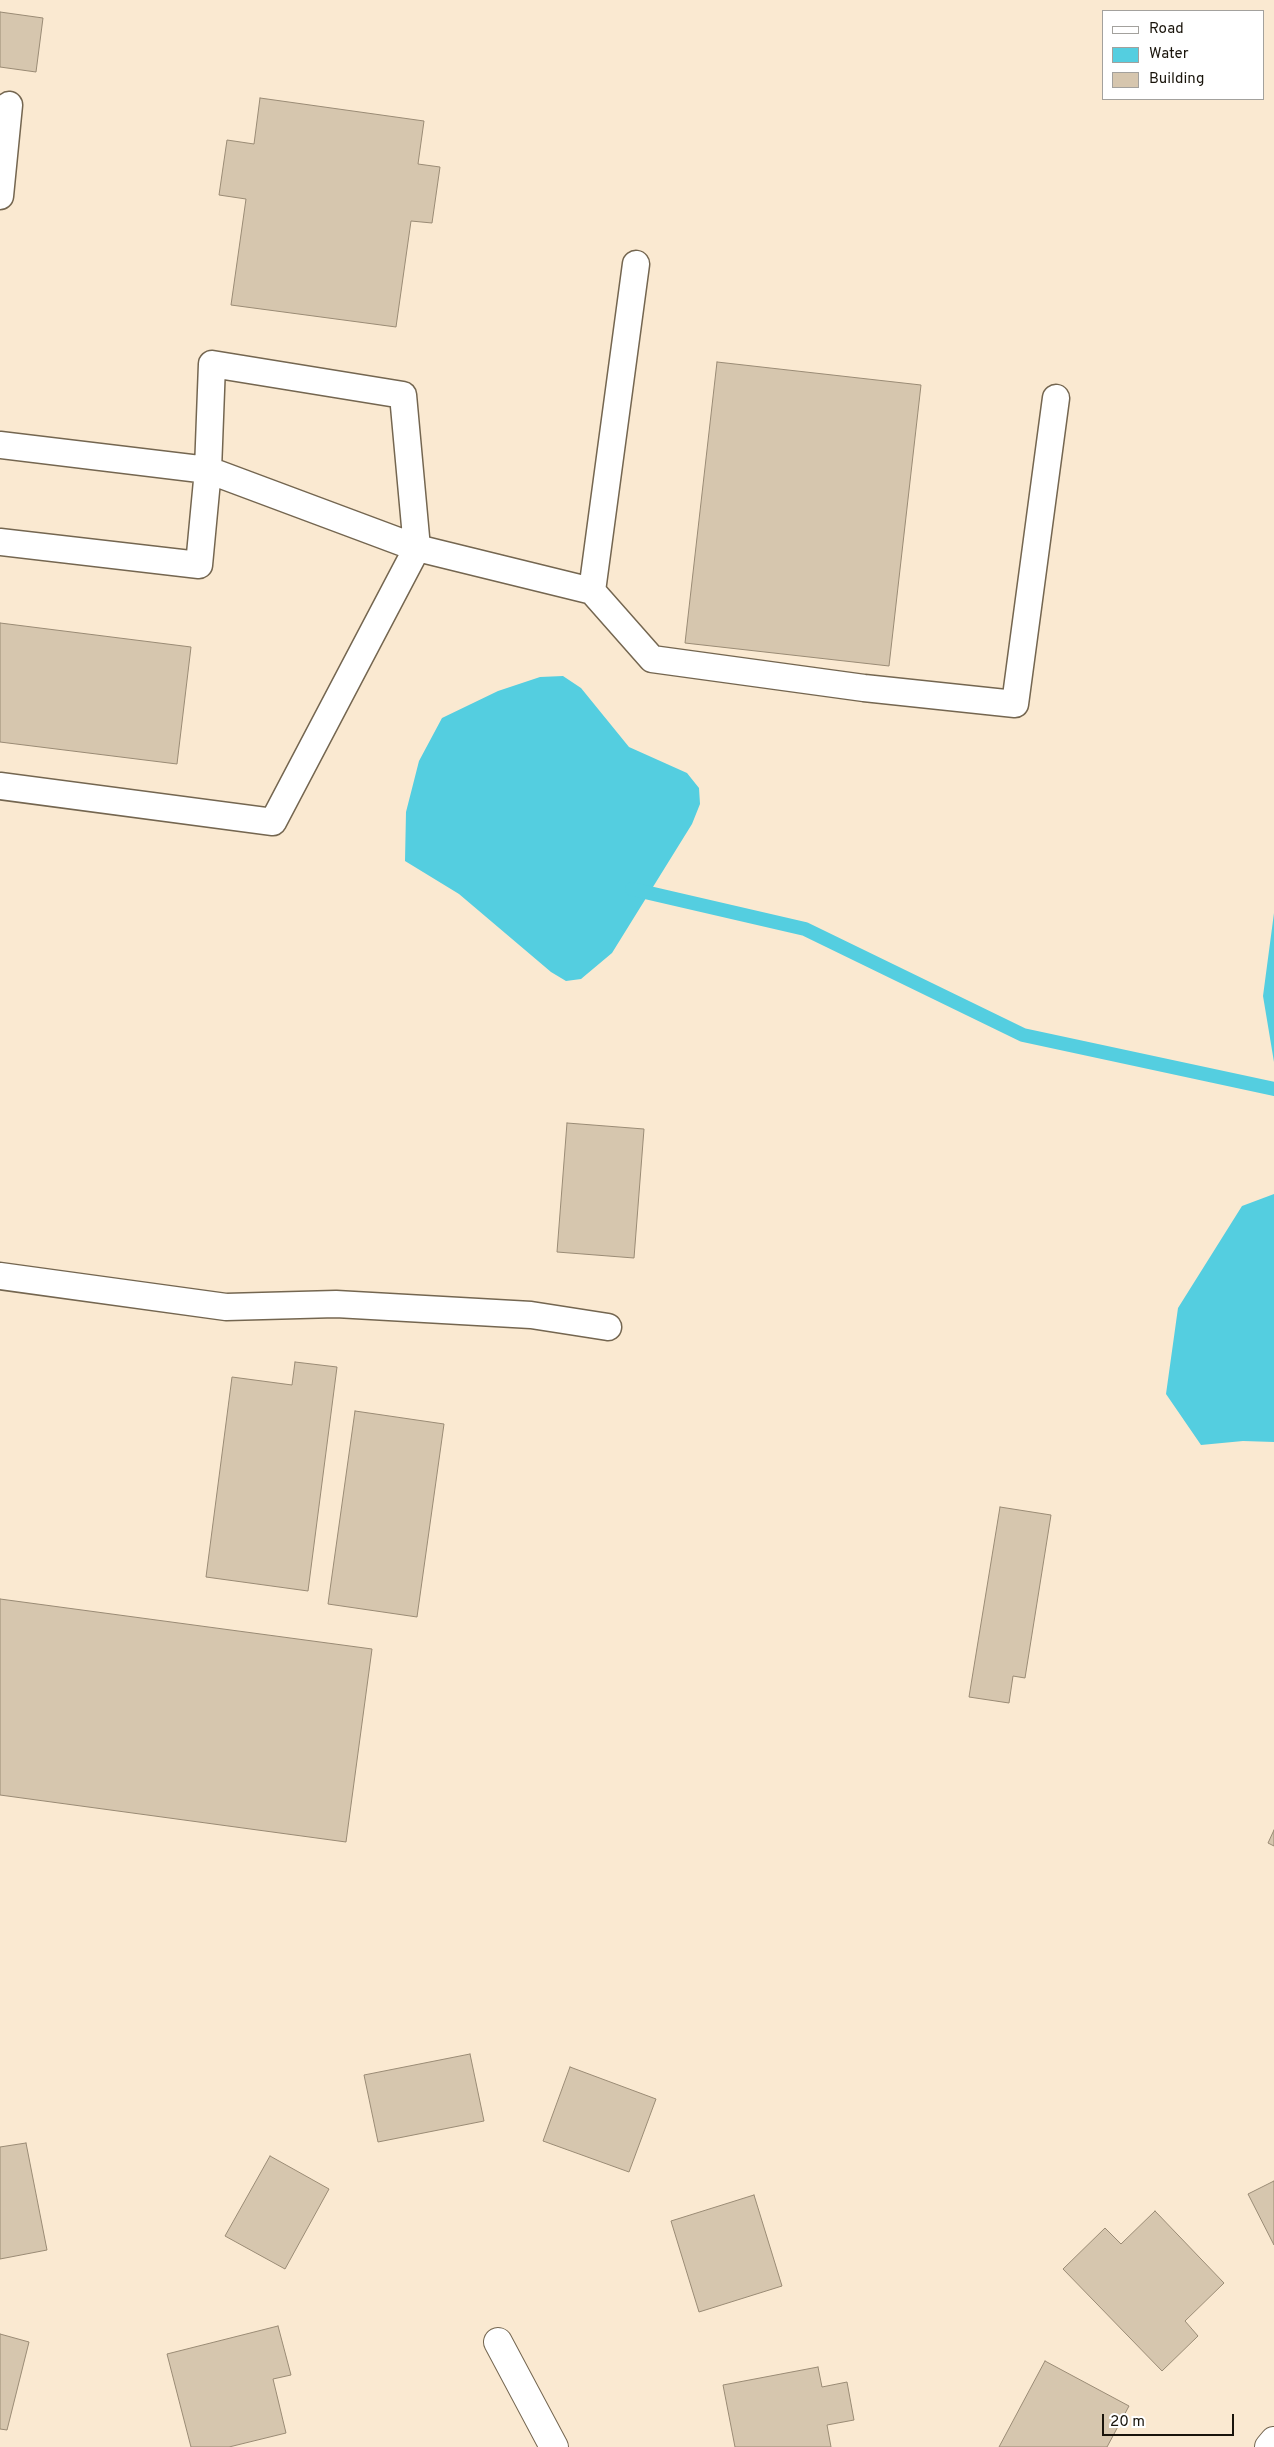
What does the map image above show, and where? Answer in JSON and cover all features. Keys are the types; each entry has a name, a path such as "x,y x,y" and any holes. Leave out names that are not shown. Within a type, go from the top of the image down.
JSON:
{"street":[{"path":"498,2342 554,2447"},
{"path":"1269,2447 1274,2441"}],"lane":[{"path":"0,196 9,105"},
{"path":"592,591 636,264"},
{"path":"0,542 200,566 208,470 212,364 403,395 417,548 274,822 0,786"},
{"path":"0,445 208,470 417,548 592,591 652,659 864,688 1015,704 1056,398"},
{"path":"0,1276 226,1307 346,1305 530,1315 608,1327"}],"water":[{"path":"563,676 581,688 629,747 687,773 699,788 700,804 692,824 612,953 581,979 566,981 551,972 459,894 405,861 406,812 419,761 442,718 498,691 540,677"},
{"path":"1274,913 1274,1062 1263,996"},
{"path":"1274,1194 1274,1442 1243,1441 1201,1445 1166,1394 1178,1308 1242,1206"}],"building":[{"path":"0,12 43,18 36,72 0,67"},
{"path":"260,98 424,121 418,164 440,167 432,223 411,221 396,327 231,305 246,199 219,195 227,140 254,144"},
{"path":"717,362 921,385 889,666 685,643"},
{"path":"0,623 191,647 177,764 0,742"},
{"path":"567,1123 644,1129 634,1258 557,1252"},
{"path":"295,1362 337,1367 308,1591 206,1577 232,1377 292,1385"},
{"path":"355,1411 444,1424 417,1617 328,1604"},
{"path":"1000,1507 1051,1515 1025,1678 1013,1676 1009,1703 969,1697"},
{"path":"0,1599 372,1649 346,1842 0,1795"},
{"path":"1274,1830 1274,1846 1268,1843"},
{"path":"470,2054 484,2121 378,2142 364,2075"},
{"path":"570,2067 656,2099 629,2172 543,2141"},
{"path":"26,2143 47,2250 0,2259 0,2147"},
{"path":"270,2156 329,2189 285,2269 225,2236"},
{"path":"1274,2181 1274,2245 1248,2194"},
{"path":"754,2195 782,2286 699,2312 671,2221"},
{"path":"1155,2211 1224,2283 1185,2321 1198,2336 1162,2371 1063,2269 1105,2228 1121,2244"},
{"path":"278,2326 291,2375 273,2379 286,2433 229,2447 191,2447 167,2354"},
{"path":"0,2334 29,2342 7,2430 0,2429"},
{"path":"1045,2361 1129,2406 1107,2447 999,2447"},
{"path":"818,2367 822,2387 847,2382 854,2420 827,2425 831,2447 735,2447 723,2385"}],"waterway":[{"path":"632,889 805,929 1023,1035 1274,1089"}]}
